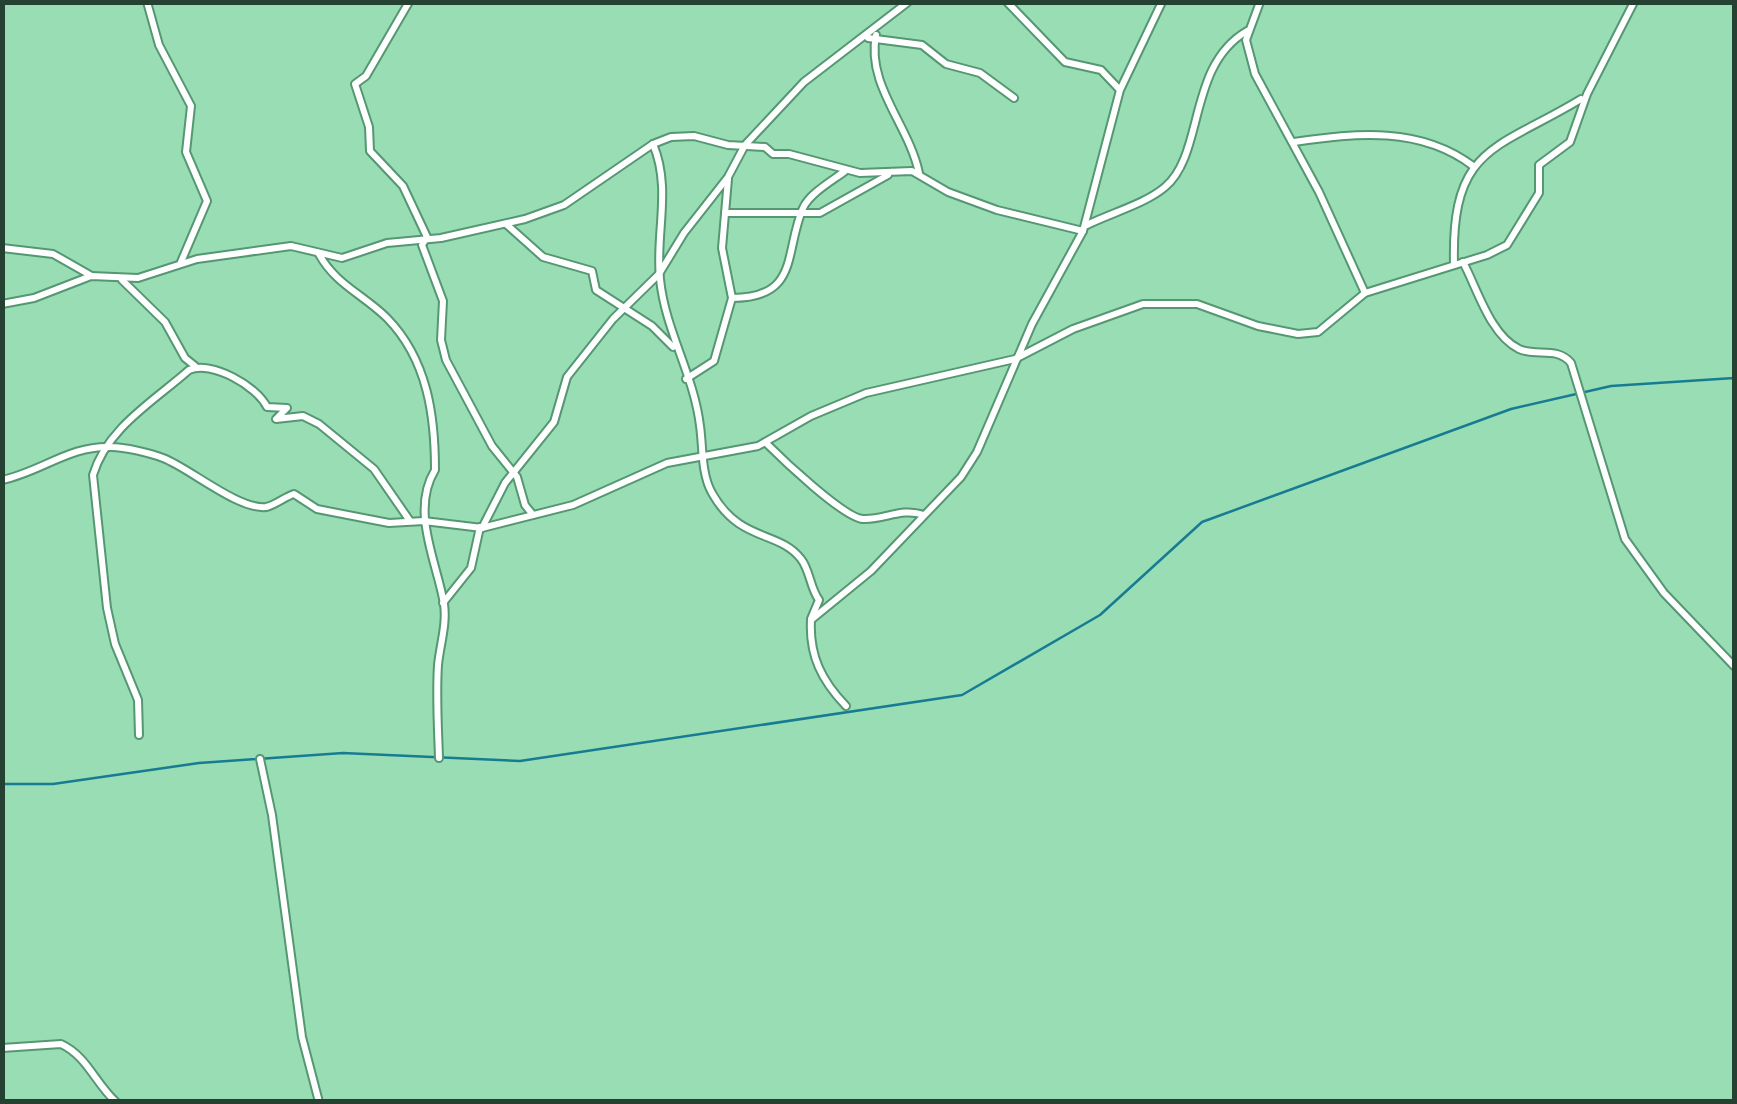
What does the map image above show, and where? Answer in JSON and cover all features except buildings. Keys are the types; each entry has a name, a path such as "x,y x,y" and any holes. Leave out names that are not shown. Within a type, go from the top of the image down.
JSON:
{"street":[{"path":"147,2 159,45 190,106 186,152 207,200 181,263"},
{"path":"409,2 366,76 355,84 370,150 397,177 427,237"},
{"path":"444,603 471,568 481,528 514,473 560,412 568,377 622,310 659,274 728,178 745,145 804,82 873,35 908,2"},
{"path":"1007,2 1064,62 1101,70 1120,90"},
{"path":"811,620 859,583 978,452 1044,300 1084,228 1120,90 1162,2"},
{"path":"2,480 38,470 78,450 106,447 164,458 204,484 256,506 272,506 294,494 329,512 389,523 426,522 481,528 573,505 667,463 766,443 810,416 866,393 1019,358 1073,329 1143,304 1197,304 1243,322 1307,334 1327,327 1365,293 1498,250 1516,234 1539,193 1540,165 1570,142 1587,94 1634,2"},
{"path":"1261,4 1248,30 1248,53 1255,74 1294,142 1365,293"},
{"path":"724,212 828,211 904,169 982,204 1084,228 1163,189 1171,180 1183,158 1205,84 1230,43 1248,30"},
{"path":"873,35 922,45 946,64 980,73 1014,98"},
{"path":"873,35 875,73 904,129 919,174"},
{"path":"1454,264 1462,193 1473,166 1506,136 1582,100"},
{"path":"1294,142 1392,134 1442,145 1473,166"},
{"path":"2,248 52,254 91,276 121,280 181,263 291,246 342,258 387,243 506,224 564,205 653,144 694,136 845,171 889,174"},
{"path":"653,144 664,190 657,246 659,274 676,351 700,419 712,494 738,527 792,551 804,562 808,582 819,600 811,620 810,638 821,680 846,706"},
{"path":"732,298 758,294 779,281 792,262 808,201 845,171"},
{"path":"686,379 714,362 732,298 724,263 728,178"},
{"path":"506,224 543,257 592,272 596,290 652,326 676,351"},
{"path":"427,237 422,245 445,310 443,354 492,446 514,473 534,516"},
{"path":"318,252 334,276 388,320 420,370 436,421 431,442 435,470 428,481 426,522 430,558 444,603 438,674 440,758"},
{"path":"1463,262 1509,342 1528,352 1558,354 1570,363 1625,539 1664,594 1734,666"},
{"path":"2,304 34,298 91,276"},
{"path":"121,280 165,322 185,358 195,366 248,384 267,407 287,408 276,419 303,416 319,424 374,469 411,522"},
{"path":"139,735 138,700 115,644 107,608 92,475 122,426 195,366"},
{"path":"766,443 848,516 868,519 901,511 924,515"},
{"path":"260,759 272,815 302,1037 318,1102"},
{"path":"2,1048 61,1044 77,1053 116,1102"}],"waterway":[{"path":"2,784 53,784 199,763 343,753 520,761 962,695 1100,615 1202,522 1511,409 1611,386 1734,378"}]}
